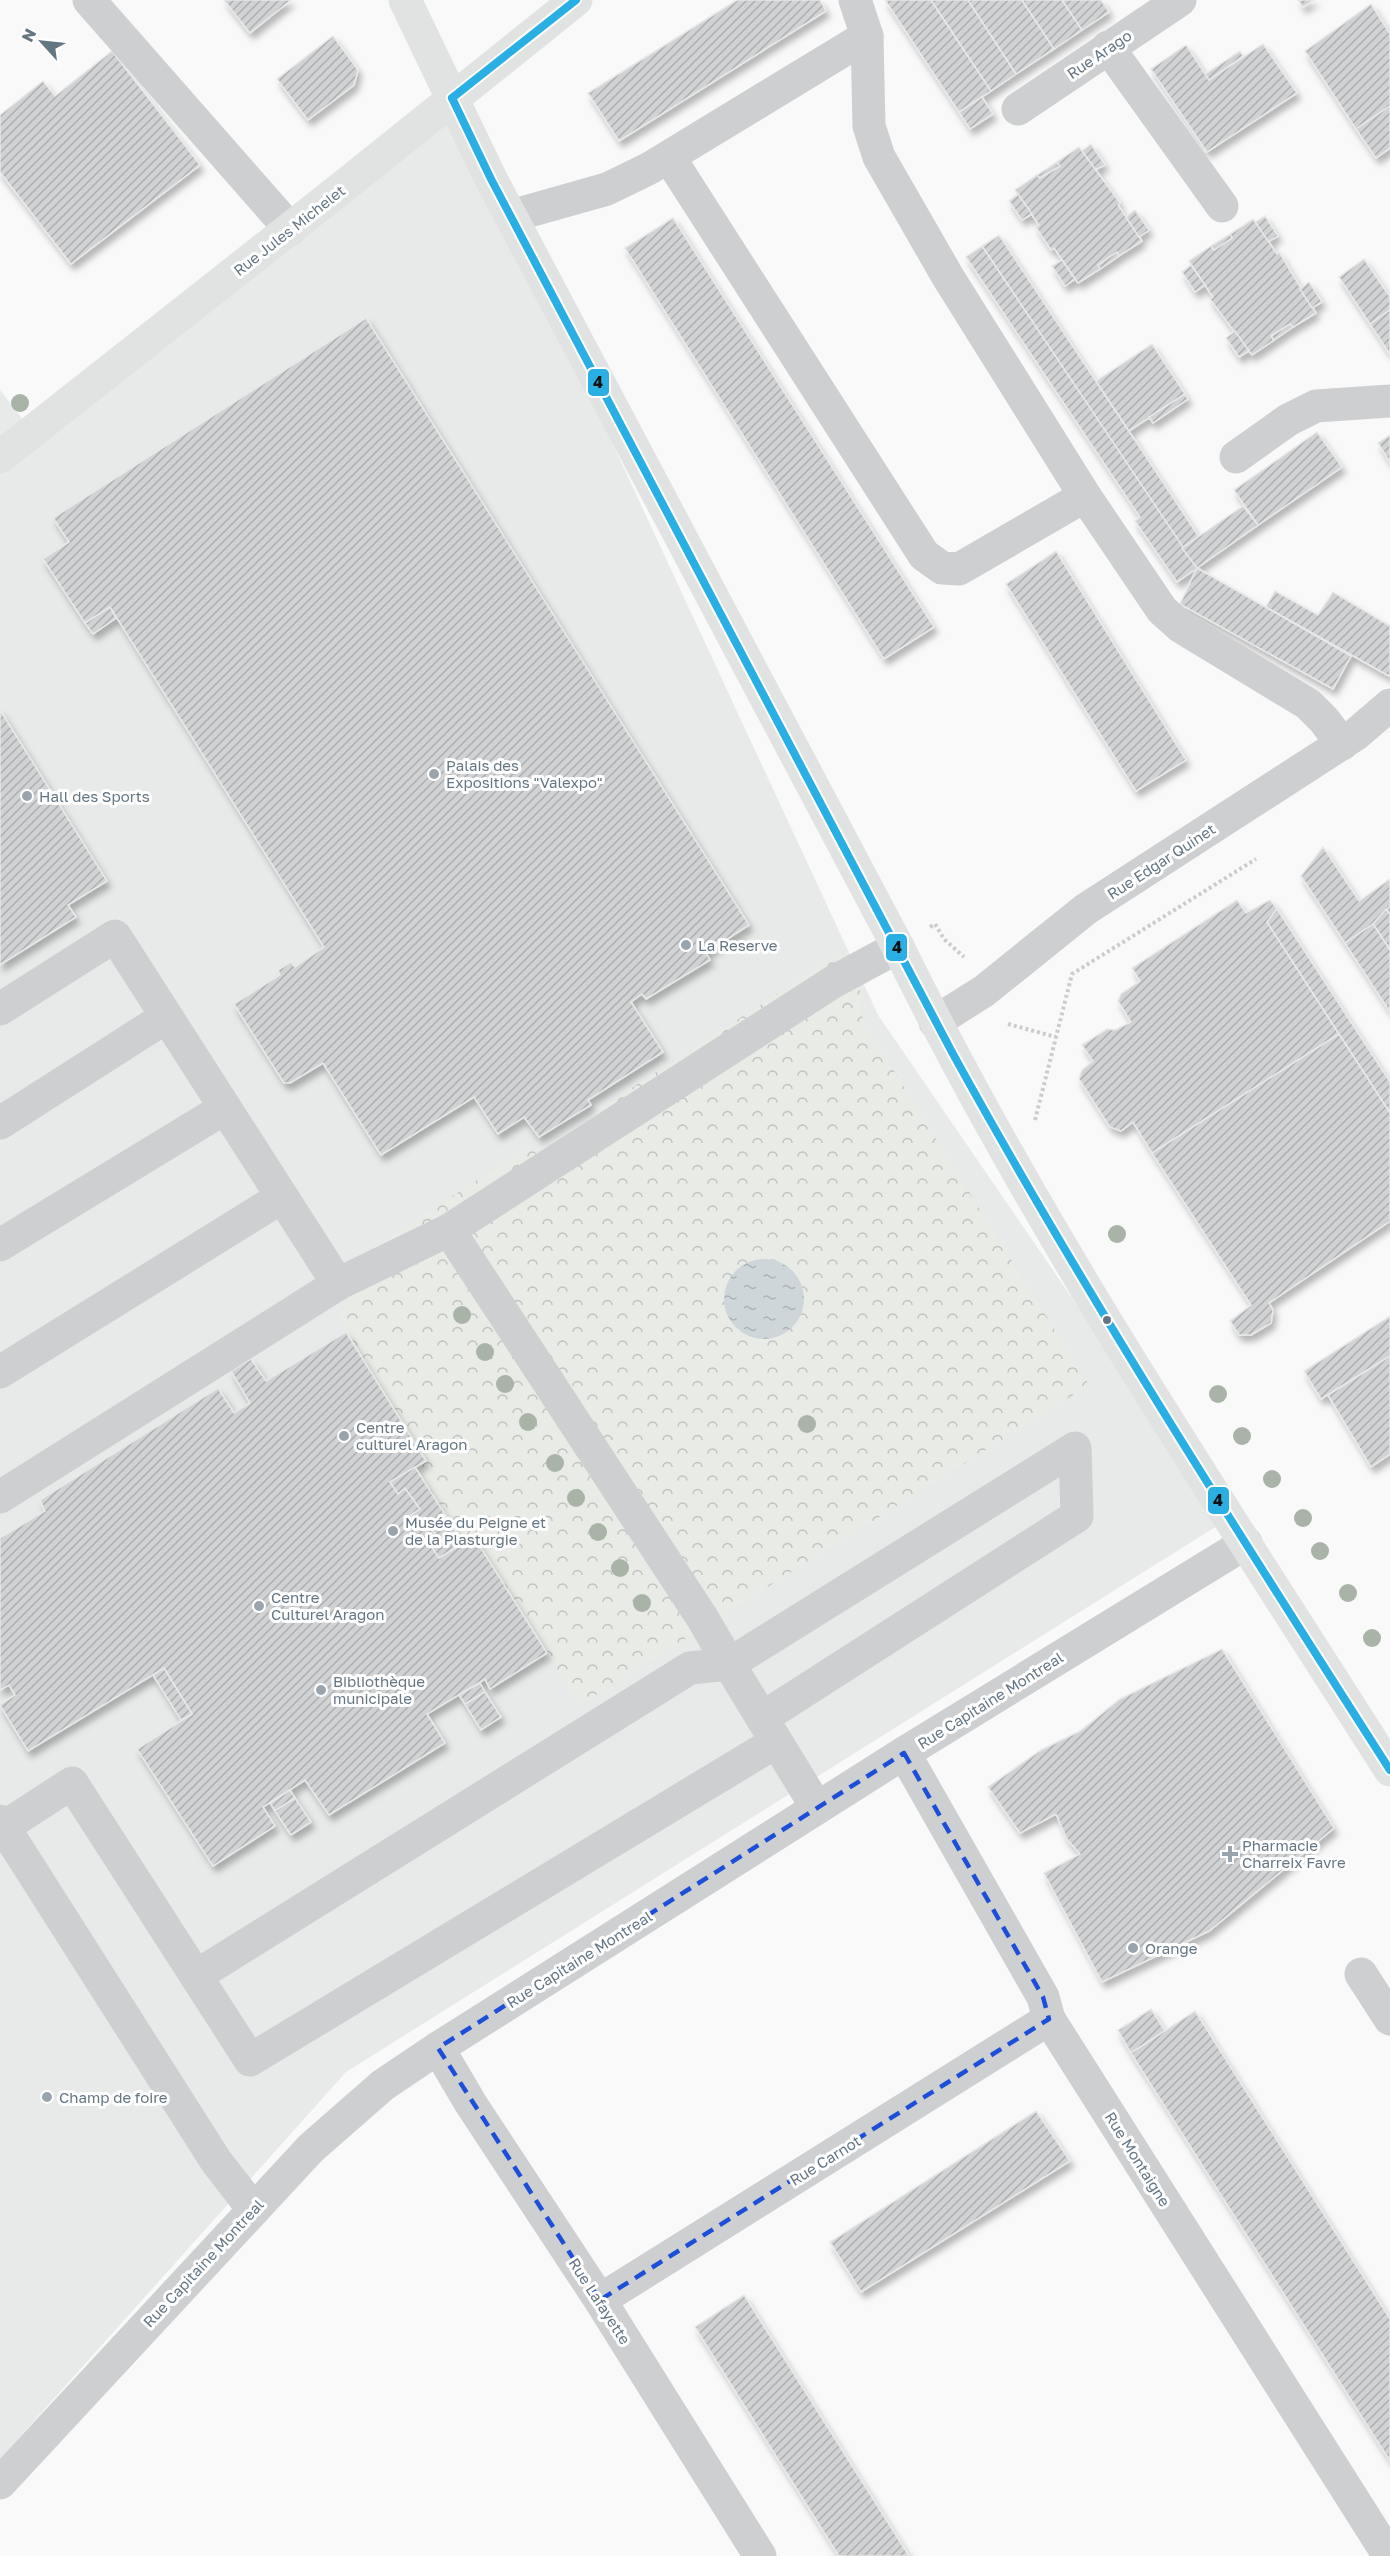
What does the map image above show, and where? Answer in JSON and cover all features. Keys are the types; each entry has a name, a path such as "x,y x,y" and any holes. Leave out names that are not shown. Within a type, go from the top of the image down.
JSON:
{"main road":[{"path":"405,0 511,216 1005,1151 1106,1321 1390,1770"},
{"name":"Rue Jules Michelet","path":"0,457 576,0"}],"street":[{"path":"89,0 290,229"},
{"path":"855,0 867,36 869,126 879,157 948,277 1085,496 1162,610 1181,627 1308,704 1324,720 1342,744"},
{"name":"Rue Arago","path":"1018,109 1180,0"},
{"path":"511,216 607,189 669,157 867,36"},
{"path":"1108,47 1222,206"},
{"path":"669,157 924,555 942,568 959,569 1085,496"},
{"path":"1236,457 1288,420 1316,406 1390,400"},
{"name":"Rue Edgar Quinet","path":"935,1022 984,991 1086,909 1342,744 1390,705"},
{"path":"0,1009 115,936 338,1284"},
{"path":"0,1497 338,1284 449,1230 833,982 898,947"},
{"path":"0,1123 166,1017"},
{"path":"0,1245 225,1108"},
{"path":"0,1372 282,1197"},
{"path":"449,1230 704,1619 817,1808"},
{"path":"196,1976 690,1668 729,1664 1075,1448 1077,1516 769,1730 250,2060 196,1976 72,1783 2,1824 216,2161 253,2210"},
{"name":"Rue Capitaine Montreal","path":"0,2483 253,2210 340,2121 383,2085 904,1753 1246,1544"},
{"name":"Rue Montaigne","path":"904,1753 1043,1997 1049,2019 1389,2556"},
{"path":"1361,1974 1390,2019"},
{"name":"Rue Carnot","path":"600,2300 1049,2019"},
{"name":"Rue Lafayette","path":"438,2049 471,2104 600,2300 760,2556"}],"path":[{"path":"1005,1151 1032,1133 1072,974 1256,859"}],"highlighted area":[{"path":"904,1753 1043,1997 1049,2019 600,2300 438,2048"}],"shaded area":[{"path":"452,98 878,1015 1225,1521 346,2072 0,2459 0,390 30,429"}],"green space":[{"path":"842,952 863,997 860,1006 863,1021 1089,1385 580,1705 474,1537 463,1543 415,1467 426,1460 337,1315 348,1307 328,1278 530,1145 537,1155 598,1120 593,1113"}],"water":[{"path":"764,1259 779,1262 792,1271 801,1284 804,1299 801,1314 792,1327 779,1336 764,1339 749,1336 736,1327 727,1314 724,1299 727,1284 736,1271 749,1262"}],"building":[{"path":"224,0 291,0 250,33"},
{"path":"737,0 820,0 826,11 619,141 588,93"},
{"path":"885,0 931,0 991,91 959,112"},
{"path":"931,0 968,0 1016,74 991,91"},
{"path":"968,0 1022,0 1054,49 1016,74"},
{"path":"1022,0 1062,0 1082,30 1054,49"},
{"path":"1062,0 1101,0 1109,12 1082,30"},
{"path":"1298,0 1314,0 1303,7"},
{"path":"1371,4 1390,34 1390,106 1356,129 1305,51"},
{"path":"333,36 358,70 354,85 308,120 277,79"},
{"path":"1263,44 1297,93 1207,152 1151,69 1186,45 1209,80"},
{"path":"112,51 200,165 71,264 0,172 0,115 43,81 55,96"},
{"path":"1240,51 1243,56 1209,80 1205,74"},
{"path":"982,97 993,114 970,129 959,112"},
{"path":"1390,106 1390,148 1376,158 1356,129"},
{"path":"1091,144 1105,165 1095,170 1082,151"},
{"path":"1079,147 1120,203 1118,205 1142,241 1119,256 1117,252 1098,265 1100,269 1078,283 1054,248 1051,250 1036,227 1039,225 1015,190 1037,175 1040,178 1060,166 1057,162"},
{"path":"1057,162 1060,166 1040,178 1037,175"},
{"path":"1018,194 1032,214 1022,220 1009,201"},
{"path":"1135,210 1149,230 1139,237 1126,217"},
{"path":"1265,216 1278,236 1268,242 1255,222"},
{"path":"673,218 934,627 884,659 625,248"},
{"path":"1253,219 1277,254 1279,252 1316,313 1293,327 1290,324 1271,336 1274,340 1252,355 1210,299 1213,297 1189,261 1211,246 1214,250 1232,238 1230,234"},
{"path":"1230,234 1232,238 1214,250 1211,246"},
{"path":"999,235 1199,537 1182,548 982,246"},
{"path":"982,246 1197,568 1177,582 1135,521 1140,517 966,257"},
{"path":"1117,252 1119,256 1100,269 1098,265"},
{"path":"1364,259 1390,297 1390,310 1370,324 1339,277"},
{"path":"1062,260 1075,279 1065,286 1052,266"},
{"path":"1191,265 1205,285 1195,292 1182,272"},
{"path":"1309,282 1322,302 1312,308 1300,289"},
{"path":"1390,310 1390,354 1370,324"},
{"name":"Palais des Expositions \"Valexpo\"","path":"366,318 749,925 706,953 710,960 646,999 642,994 631,1002 663,1052 588,1100 591,1105 539,1137 524,1117 498,1134 474,1097 381,1155 323,1063 290,1083 284,1083 234,1004 280,975 278,970 291,962 295,967 324,947 110,607 85,623 43,559 69,542 53,518"},
{"path":"1290,324 1293,327 1274,340 1271,336"},
{"path":"1235,331 1249,351 1239,357 1226,338"},
{"path":"1152,344 1185,394 1129,431 1096,381"},
{"path":"1185,394 1188,399 1153,423 1149,417"},
{"path":"1317,432 1342,467 1258,525 1234,490"},
{"path":"1390,435 1390,462 1378,443"},
{"path":"1243,506 1258,525 1197,568 1182,548"},
{"path":"1056,551 1186,760 1136,791 1006,584"},
{"path":"1197,568 1351,656 1333,689 1180,604"},
{"path":"1275,591 1318,615 1333,592 1390,626 1390,675 1266,607"},
{"path":"110,607 116,618 93,634 85,623"},
{"name":"Hall des Sports","path":"0,710 107,881 68,905 76,917 0,965"},
{"path":"1323,847 1359,901 1390,879 1390,906 1373,924 1345,943 1301,876"},
{"path":"1237,900 1246,913 1270,900 1277,909 1267,922 1339,1034 1152,1153 1133,1122 1121,1131 1110,1127 1079,1079 1082,1070 1093,1061 1082,1045 1107,1029 1115,1030 1131,1022 1118,1001 1121,994 1140,981 1132,968"},
{"path":"1277,909 1390,1082 1390,1113 1267,922"},
{"path":"1386,909 1390,915 1390,950 1373,924"},
{"path":"1373,924 1390,950 1390,1012 1345,943"},
{"path":"1339,1034 1390,1113 1390,1221 1269,1303 1273,1310 1271,1323 1251,1335 1239,1335 1230,1321 1251,1305 1152,1153"},
{"path":"1390,1316 1390,1356 1321,1399 1304,1371"},
{"name":"Centre Culturel Aragon","path":"346,1332 426,1461 390,1482 398,1494 405,1488 420,1509 411,1515 416,1522 424,1518 440,1541 431,1546 439,1558 474,1537 547,1653 490,1689 485,1679 427,1714 445,1743 329,1815 305,1780 263,1807 275,1826 213,1866 137,1749 192,1714 164,1668 28,1751 0,1705 15,1695 9,1685 0,1690 0,1538 45,1511 40,1500 218,1388 234,1413 250,1403 231,1371 251,1359 266,1381"},
{"path":"1390,1356 1390,1454 1371,1467 1328,1395"},
{"path":"415,1467 463,1543 439,1558 431,1546 440,1541 424,1518 416,1522 411,1515 420,1509 405,1488 398,1494 390,1482"},
{"path":"1222,1649 1334,1828 1209,1931 1102,1982 1044,1873 1080,1854 1067,1839 1056,1814 1020,1833 988,1787 1041,1750 1080,1731 1120,1699"},
{"path":"164,1668 192,1714 181,1720 153,1675"},
{"path":"480,1683 485,1692 465,1704 459,1695"},
{"path":"485,1692 501,1717 481,1730 465,1704"},
{"path":"290,1790 295,1798 275,1811 270,1803"},
{"path":"295,1798 311,1822 291,1835 275,1811"},
{"path":"1151,2009 1165,2031 1131,2053 1118,2030"},
{"path":"1195,2011 1390,2319 1390,2461 1131,2053"},
{"path":"1036,2111 1070,2161 861,2292 830,2242"},
{"path":"744,2295 909,2556 839,2556 695,2327"}],"transit line":[{"name":"4","path":"452,98 576,0"},
{"name":"4","path":"452,98 491,179 953,1054 1004,1145 1111,1326 1390,1770"}],"place":[{"name":"Palais des Expositions \"Valexpo\"","path":"434,774"},
{"name":"Hall des Sports","path":"27,796"},
{"name":"La Reserve","path":"686,945"},
{"name":"Centre culturel Aragon","path":"344,1436"},
{"name":"Musée du Peigne et de la Plasturgie","path":"393,1531"},
{"name":"Centre Culturel Aragon","path":"259,1606"},
{"name":"Bibliothèque municipale","path":"321,1690"},
{"name":"Pharmacie Charreix Favre","path":"1230,1854"},
{"name":"Orange","path":"1133,1948"},
{"name":"Champ de foire","path":"47,2097"}]}
